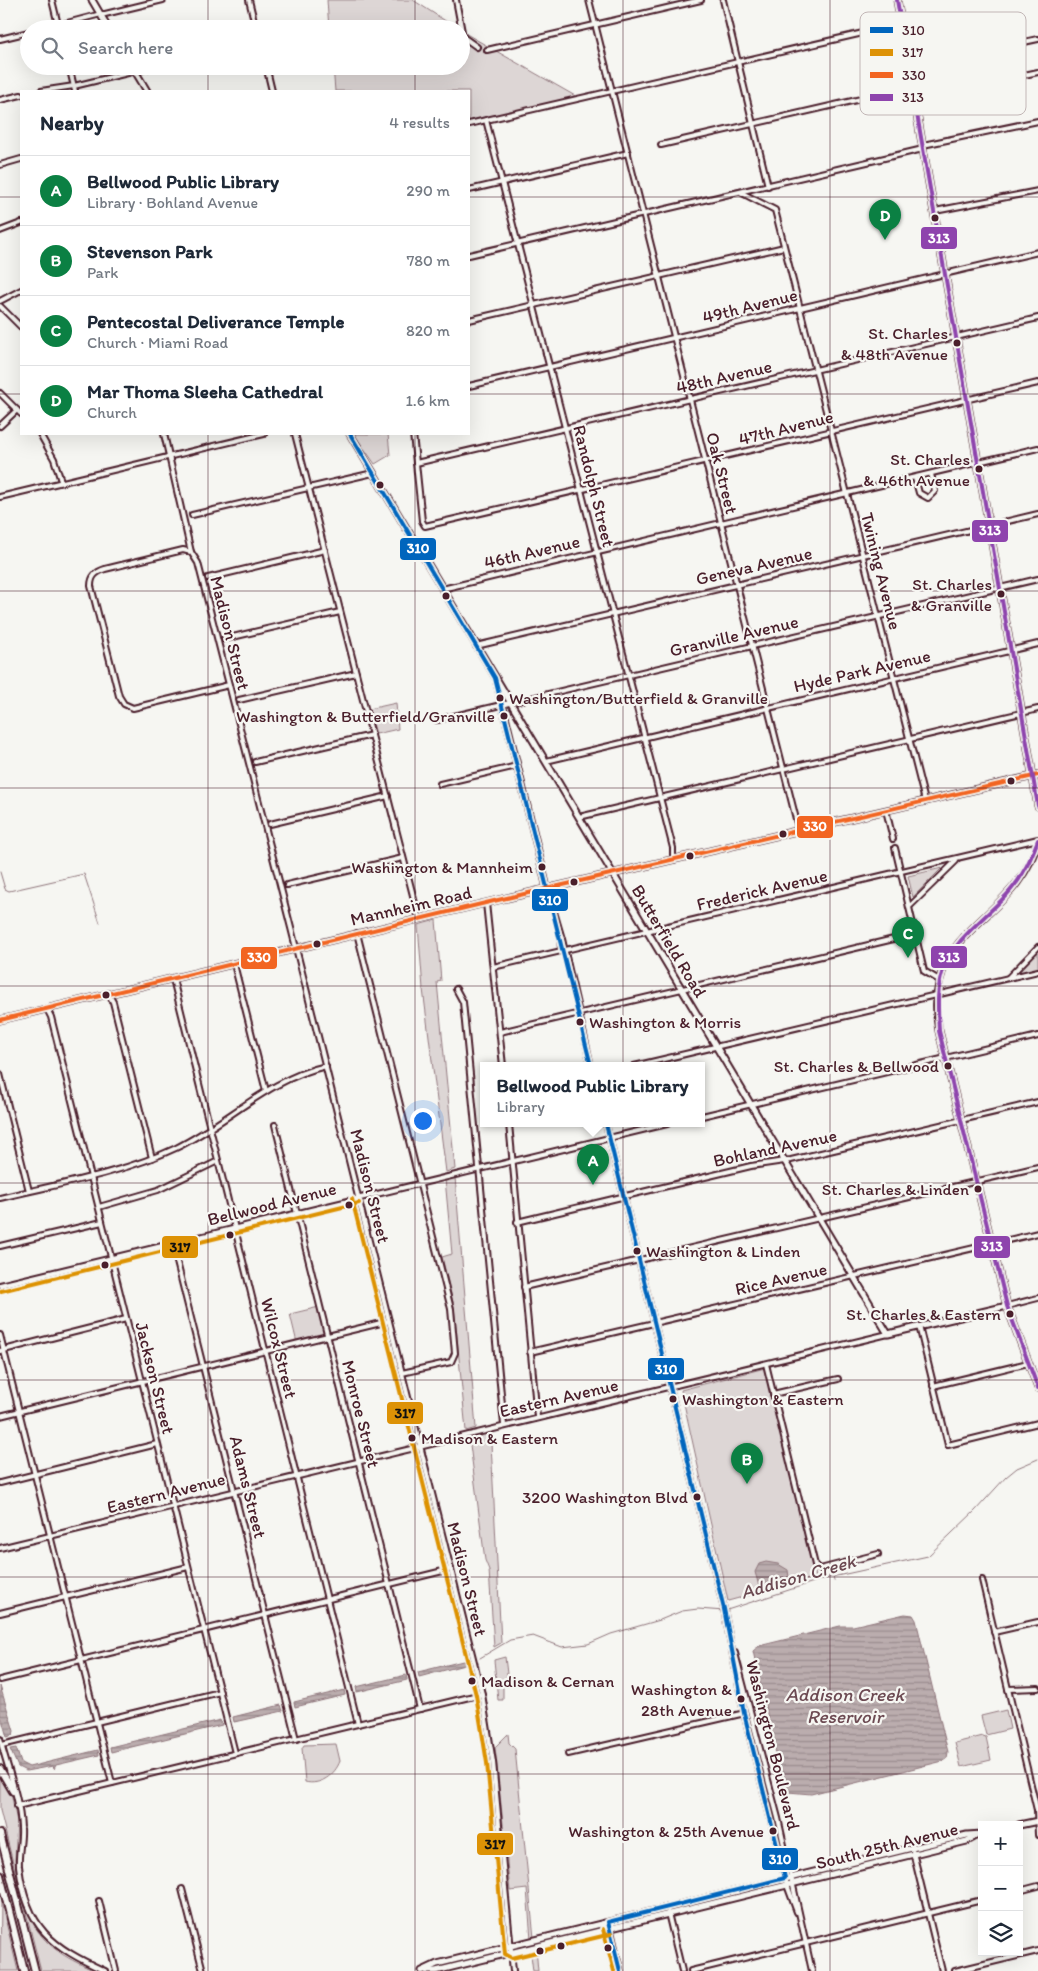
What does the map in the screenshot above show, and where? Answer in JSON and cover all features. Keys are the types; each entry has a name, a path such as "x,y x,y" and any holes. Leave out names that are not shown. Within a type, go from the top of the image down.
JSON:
{"highway":[{"path":"0,1769 13,1791"},
{"path":"0,1834 35,1971"},
{"path":"0,1875 24,1971"}],"main road":[{"path":"92,0 104,20"},
{"path":"137,75 145,90"},
{"path":"918,115 1022,713 1036,776 1038,806"},
{"name":"Butterfield Road","path":"351,435 888,1334"},
{"path":"495,678 547,888"},
{"name":"Mannheim Road","path":"0,1020 547,888 1036,776"},
{"path":"1038,840 1036,856 1017,884 951,951 939,980 936,995 936,1017 1006,1306 1028,1363 1035,1374 1038,1388"},
{"name":"Eastern Avenue","path":"888,1334 1006,1306"},
{"path":"1023,1825 1037,1821"},
{"name":"South 25th Avenue","path":"424,1971 436,1971 608,1922 792,1876 967,1835 978,1835"},
{"name":"South 25th Avenue","path":"511,1949 668,1914 968,1841 978,1836"},
{"path":"875,1857 877,1863"},
{"path":"608,1922 620,1971"}],"street":[{"path":"52,0 57,20"},
{"path":"84,20 163,0"},
{"path":"249,0 254,20"},
{"path":"456,0 460,20"},
{"name":"Oak Street","path":"589,0 799,831"},
{"path":"487,50 701,0"},
{"path":"723,0 768,186"},
{"path":"470,124 860,33"},
{"path":"0,40 20,34"},
{"path":"470,42 477,47"},
{"path":"71,75 75,89"},
{"path":"58,90 75,89 116,75"},
{"path":"268,75 272,90"},
{"path":"0,100 20,95"},
{"path":"661,145 860,99"},
{"name":"Randolph Street","path":"486,120 660,798 673,860"},
{"path":"470,255 1038,121"},
{"path":"470,190 628,153"},
{"path":"0,165 20,159"},
{"path":"934,211 1038,190"},
{"name":"Twining Avenue","path":"742,192 775,210 925,801"},
{"path":"0,231 20,223"},
{"path":"470,320 784,246"},
{"name":"49th Avenue","path":"470,386 1038,252"},
{"path":"0,301 20,291"},
{"path":"0,306 20,326"},
{"name":"48th Avenue","path":"416,463 1038,318"},
{"name":"47th Avenue","path":"416,463 424,525 706,462 1038,383"},
{"path":"0,393 20,413"},
{"path":"0,426 17,410"},
{"path":"41,435 54,459 61,481"},
{"name":"Madison Street","path":"164,435 191,552 198,563 326,1066 482,1694 493,1762 513,1971"},
{"path":"0,496 260,435"},
{"path":"296,435 419,919"},
{"path":"413,435 416,463"},
{"name":"46th Avenue","path":"442,588 1038,448"},
{"path":"192,516 373,473"},
{"path":"915,478 918,493 928,498 935,491 931,474"},
{"name":"Geneva Avenue","path":"476,646 1038,514"},
{"path":"191,552 183,550 105,569 94,574 91,586 119,696 126,706 136,708 229,685"},
{"path":"208,578 325,550"},
{"name":"Granville Avenue","path":"437,720 1038,579"},
{"path":"224,639 340,612"},
{"name":"Hyde Park Avenue","path":"546,760 1038,644"},
{"path":"239,700 356,673"},
{"path":"579,817 1038,709"},
{"path":"255,762 372,735"},
{"path":"440,784 517,766"},
{"path":"270,824 388,796"},
{"path":"886,810 893,839"},
{"name":"Frederick Avenue","path":"493,967 1038,840"},
{"path":"895,848 924,971 939,980"},
{"path":"287,885 403,858"},
{"path":"909,907 958,859"},
{"path":"547,888 560,937 560,949 563,951 591,1062"},
{"path":"486,903 503,1062"},
{"path":"357,933 451,1309 455,1353 451,1362 402,1373"},
{"path":"500,1032 915,934"},
{"path":"1008,978 1038,947"},
{"path":"234,964 266,1091"},
{"path":"650,1062 1038,971"},
{"name":"Wilcox Street","path":"173,979 358,1724"},
{"path":"456,989 463,1002 504,1425"},
{"path":"109,995 113,1002 152,1158"},
{"name":"Jackson Street","path":"47,1009 99,1207 236,1754"},
{"path":"705,1115 1038,1036"},
{"path":"0,1198 91,1176 152,1158 186,1143 210,1129 295,1074 326,1066"},
{"path":"0,1074 29,1191"},
{"name":"Bohland Avenue","path":"517,1222 1038,1102"},
{"name":"Monroe Street","path":"275,1125 420,1709"},
{"path":"509,1127 537,1417"},
{"name":"Washington Boulevard","path":"607,1127 732,1644 752,1711 792,1876 797,1912"},
{"name":"Bellwood Avenue","path":"0,1285 654,1127"},
{"path":"99,1207 158,1190 218,1161"},
{"path":"524,1287 1038,1167"},
{"path":"0,1246 102,1222"},
{"name":"Rice Avenue","path":"530,1352 1038,1233"},
{"name":"Adams Street","path":"172,1242 296,1739"},
{"name":"Eastern Avenue","path":"1006,1306 1038,1298"},
{"path":"2,1350 126,1319"},
{"path":"0,1416 389,1321"},
{"path":"919,1326 948,1445 1038,1423"},
{"name":"Eastern Avenue","path":"0,1548 420,1445 888,1334"},
{"path":"0,1335 2,1350 112,1783"},
{"path":"934,1386 1028,1363"},
{"path":"766,1364 815,1566 820,1568 878,1554"},
{"path":"773,1394 838,1379"},
{"path":"0,1483 157,1444"},
{"path":"0,1613 188,1568"},
{"path":"0,1680 451,1569"},
{"path":"982,1580 1037,1810 1038,1835"},
{"path":"994,1632 1038,1622"},
{"name":"Washington Boulevard","path":"732,1644 744,1713 785,1878 797,1912 812,1971"},
{"path":"1008,1689 1038,1688"},
{"path":"2,1745 220,1692"},
{"path":"17,1806 482,1694"},
{"path":"568,1754 752,1711"},
{"path":"0,1739 22,1828 20,1866 35,1918 43,1932 58,1947 73,1957 104,1971"},
{"path":"912,1848 942,1971"},
{"path":"1023,1890 1038,1886"},
{"path":"182,1889 203,1971"},
{"path":"99,1901 116,1971"},
{"path":"691,1971 978,1901"},
{"path":"666,1907 682,1971"},
{"path":"955,1971 1038,1951"}],"shaded area":[{"path":"327,0 413,0 444,20 328,20"},
{"path":"470,36 577,97 470,123 470,90 335,90 334,75 470,75"},
{"path":"355,435 388,435 390,455 375,464"},
{"path":"396,703 398,729 376,734 369,709"},
{"path":"942,868 913,897 908,876"},
{"path":"436,920 441,981 437,982 455,1169 446,1172 423,989 418,925"},
{"path":"1038,948 1038,970 1010,976"},
{"path":"455,1177 476,1428 466,1431 454,1306 442,1257 452,1254 445,1179"},
{"path":"319,1307 326,1336 297,1343 290,1314"},
{"path":"765,1368 816,1577 728,1601 681,1390"},
{"path":"488,1431 491,1443 501,1643 494,1647 489,1570 485,1560 469,1437"},
{"path":"505,1657 508,1682 503,1683 503,1700 498,1700 494,1660"},
{"path":"1006,1710 1010,1729 986,1735 981,1716"},
{"path":"508,1734 509,1743 515,1749 534,1938 531,1939 527,1889 510,1891 495,1747"},
{"path":"983,1736 986,1737 991,1760 961,1767 955,1743"},
{"path":"336,1744 340,1761 335,1771 321,1781 305,1782 302,1748 304,1745"},
{"path":"0,1774 11,1792 17,1822 15,1860 18,1883 0,1810"},
{"path":"22,1897 34,1925 46,1941 68,1958 95,1971 41,1971"},
{"path":"1,1902 18,1971 0,1971"},
{"path":"536,1948 538,1971 533,1971 531,1955 516,1959 516,1956"}],"water":[{"path":"766,1562 778,1564 788,1570 789,1578 759,1586 755,1572 759,1564"},
{"name":"Addison Creek Reservoir","path":"905,1614 913,1615 916,1620 948,1752 947,1758 943,1761 811,1794 788,1792 784,1789 753,1651 759,1646 840,1626 853,1626"},
{"path":"467,1660 468,1664 419,1677 418,1672"},
{"path":"406,1675 407,1680 357,1692 356,1687"},
{"path":"0,1686 14,1731 13,1735 7,1737 0,1713"},
{"path":"344,1690 345,1695 295,1707 294,1702"},
{"path":"281,1705 283,1711 234,1722 233,1717"},
{"path":"220,1720 222,1725 111,1752 110,1747"},
{"path":"16,1748 21,1763 29,1767 98,1750 99,1755 56,1765 54,1769 53,1766 26,1771 18,1767 10,1749"}],"waterway":[{"path":"0,872 5,889 9,891 84,874 100,923"},
{"name":"Addison Creek","path":"480,1658 510,1640 533,1636 562,1647 588,1644 611,1634 660,1620 682,1611 698,1609 724,1611 823,1579 928,1556 975,1511 1006,1477 1017,1468 1038,1459"},
{"name":"Addison Creek","path":"832,1571 834,1581"}],"transit line":[{"name":"313","path":"897,0 899,12"},
{"name":"313","path":"917,115 1038,806"},
{"name":"310","path":"351,435 495,678 590,1062"},
{"name":"330","path":"0,1020 498,900 1038,775"},
{"name":"313","path":"1038,840 1027,866 1015,885 964,937 948,958 943,970 938,993 939,1031 1007,1306 1038,1388"},
{"name":"310","path":"607,1127 724,1609 744,1713 785,1878 608,1922 620,1971"},
{"name":"317","path":"352,1199 476,1695 487,1763 505,1954 512,1958 611,1934"},
{"name":"317","path":"1,1291 359,1203"},
{"name":"317","path":"603,1929 614,1971"}],"place":[{"name":"Mar Thoma Sleeha Cathedral","path":"885,240"},
{"name":"St. Charles & 48th Avenue","path":"957,343"},
{"name":"St. Charles & 46th Avenue","path":"979,469"},
{"name":"St. Charles & Granville","path":"1001,594"},
{"name":"Washington/Butterfield & Granville","path":"500,698"},
{"name":"Washington & Butterfield/Granville","path":"504,716"},
{"name":"Washington & Mannheim","path":"542,867"},
{"name":"Pentecostal Deliverance Temple","path":"908,958"},
{"name":"Washington & Morris","path":"580,1022"},
{"name":"St. Charles & Bellwood","path":"948,1066"},
{"name":"Bellwood Public Library","path":"593,1185"},
{"name":"St. Charles & Linden","path":"978,1189"},
{"name":"Washington & Linden","path":"637,1251"},
{"name":"St. Charles & Eastern","path":"1010,1314"},
{"name":"Washington & Eastern","path":"673,1399"},
{"name":"Madison & Eastern","path":"412,1438"},
{"name":"Stevenson Park","path":"747,1484"},
{"name":"3200 Washington Blvd","path":"697,1497"},
{"name":"Madison & Cernan","path":"472,1681"},
{"name":"Washington & 28th Avenue","path":"741,1699"},
{"name":"Washington & 25th Avenue","path":"773,1831"}]}
